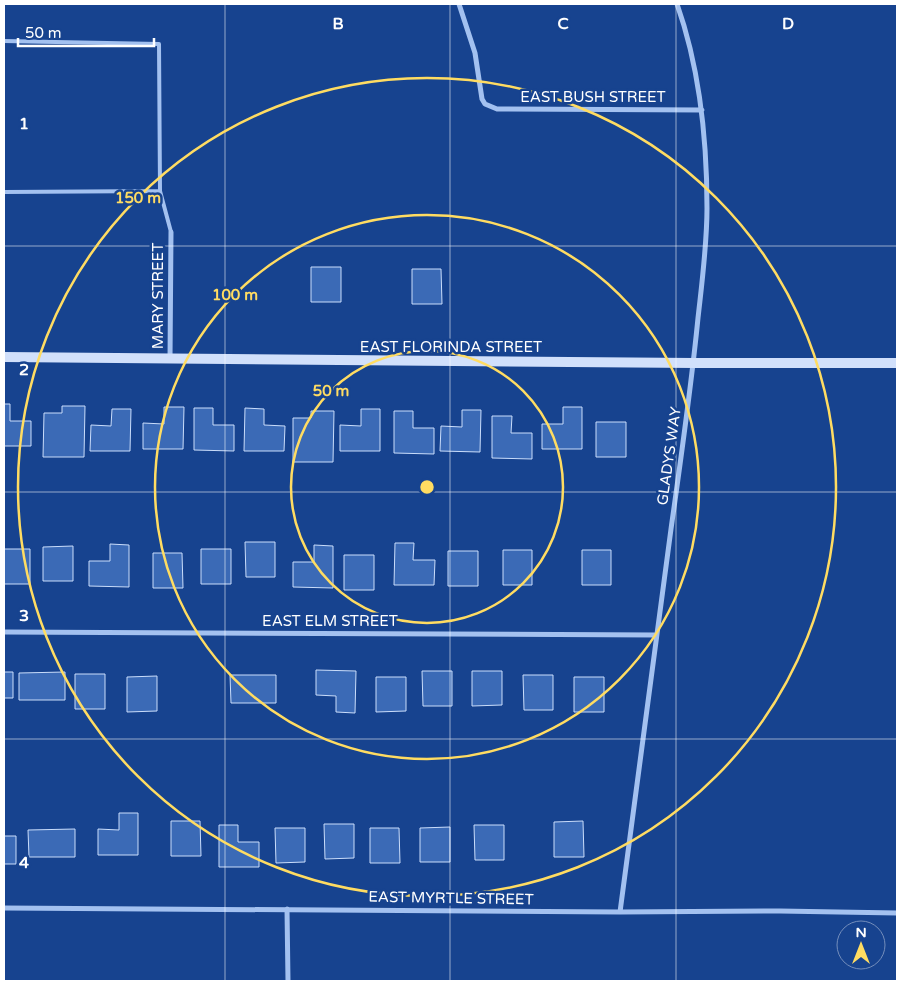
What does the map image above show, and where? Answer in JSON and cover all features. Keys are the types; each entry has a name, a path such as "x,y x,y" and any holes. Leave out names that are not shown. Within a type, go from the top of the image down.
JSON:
{"street":[{"name":"EAST BUSH STREET","path":"459,4 475,53 482,99 485,104 497,109 702,110"},
{"name":"GLADYS WAY","path":"620,912 694,364 705,250 707,209 702,110 692,58 683,22 676,4"},
{"name":"MARY STREET","path":"170,360 171,232"},
{"name":"EAST FLORINDA STREET","path":"4,357 694,364 897,363"},
{"name":"EAST ELM STREET","path":"4,632 656,635"},
{"name":"EAST MYRTLE STREET","path":"4,908 897,913"},
{"path":"287,910 288,981"}],"lane":[{"path":"4,41 159,44 160,191 171,232"},
{"path":"4,192 160,191"}],"building":[{"path":"311,267 341,267 341,302 311,302"},
{"path":"412,269 441,269 442,304 412,304"},
{"path":"4,404 10,404 10,421 31,421 31,446 4,446"},
{"path":"62,406 85,406 84,457 43,457 44,413 62,413"},
{"path":"164,407 184,407 183,449 143,449 143,423 164,424"},
{"path":"563,407 582,407 582,449 542,449 542,424 563,424"},
{"path":"194,408 213,408 213,425 234,425 234,451 194,450"},
{"path":"245,408 264,409 264,425 285,426 284,451 244,451"},
{"path":"112,409 131,409 130,451 90,451 91,425 111,426"},
{"path":"361,409 380,409 380,451 340,451 340,425 361,426"},
{"path":"462,410 481,410 480,452 440,451 441,426 462,427"},
{"path":"311,411 334,411 333,462 293,462 293,418 311,418"},
{"path":"394,411 413,411 413,428 434,428 434,454 394,453"},
{"path":"492,416 512,416 511,433 532,433 532,459 492,458"},
{"path":"596,422 626,422 626,457 596,457"},
{"path":"245,542 275,542 275,577 246,577"},
{"path":"395,543 414,543 413,560 435,560 434,585 394,585"},
{"path":"110,544 129,545 129,587 89,586 89,561 110,561"},
{"path":"314,545 333,546 333,588 293,587 293,562 314,562"},
{"path":"73,546 73,581 43,581 43,547"},
{"path":"4,549 30,549 30,584 4,584"},
{"path":"201,549 231,549 231,584 201,584"},
{"path":"503,550 532,550 532,585 503,585"},
{"path":"582,550 611,550 611,585 582,585"},
{"path":"448,551 478,551 478,586 448,586"},
{"path":"153,553 182,553 183,588 153,588"},
{"path":"344,555 374,555 374,590 344,590"},
{"path":"316,670 356,671 355,713 336,712 336,696 316,695"},
{"path":"422,671 452,671 452,706 423,706"},
{"path":"472,671 502,671 502,705 472,706"},
{"path":"4,672 13,672 13,698 4,698"},
{"path":"65,672 65,700 19,700 19,673"},
{"path":"75,674 105,674 105,709 75,709"},
{"path":"230,675 276,675 276,703 231,703"},
{"path":"523,675 553,675 553,710 524,710"},
{"path":"157,676 157,711 127,712 127,677"},
{"path":"376,677 406,677 406,711 376,712"},
{"path":"574,677 604,677 604,712 574,712"},
{"path":"119,813 138,813 138,855 98,855 98,829 119,830"},
{"path":"171,821 200,821 201,856 171,856"},
{"path":"583,821 584,857 554,857 554,822"},
{"path":"324,824 354,824 354,858 325,859"},
{"path":"219,825 238,825 238,842 259,842 259,867 219,867"},
{"path":"474,825 504,825 504,860 475,860"},
{"path":"450,827 450,862 420,862 420,828"},
{"path":"275,828 305,828 305,862 276,863"},
{"path":"370,828 399,828 400,863 370,863"},
{"path":"75,829 75,857 29,857 28,830"},
{"path":"4,836 16,836 16,864 4,864"}]}
